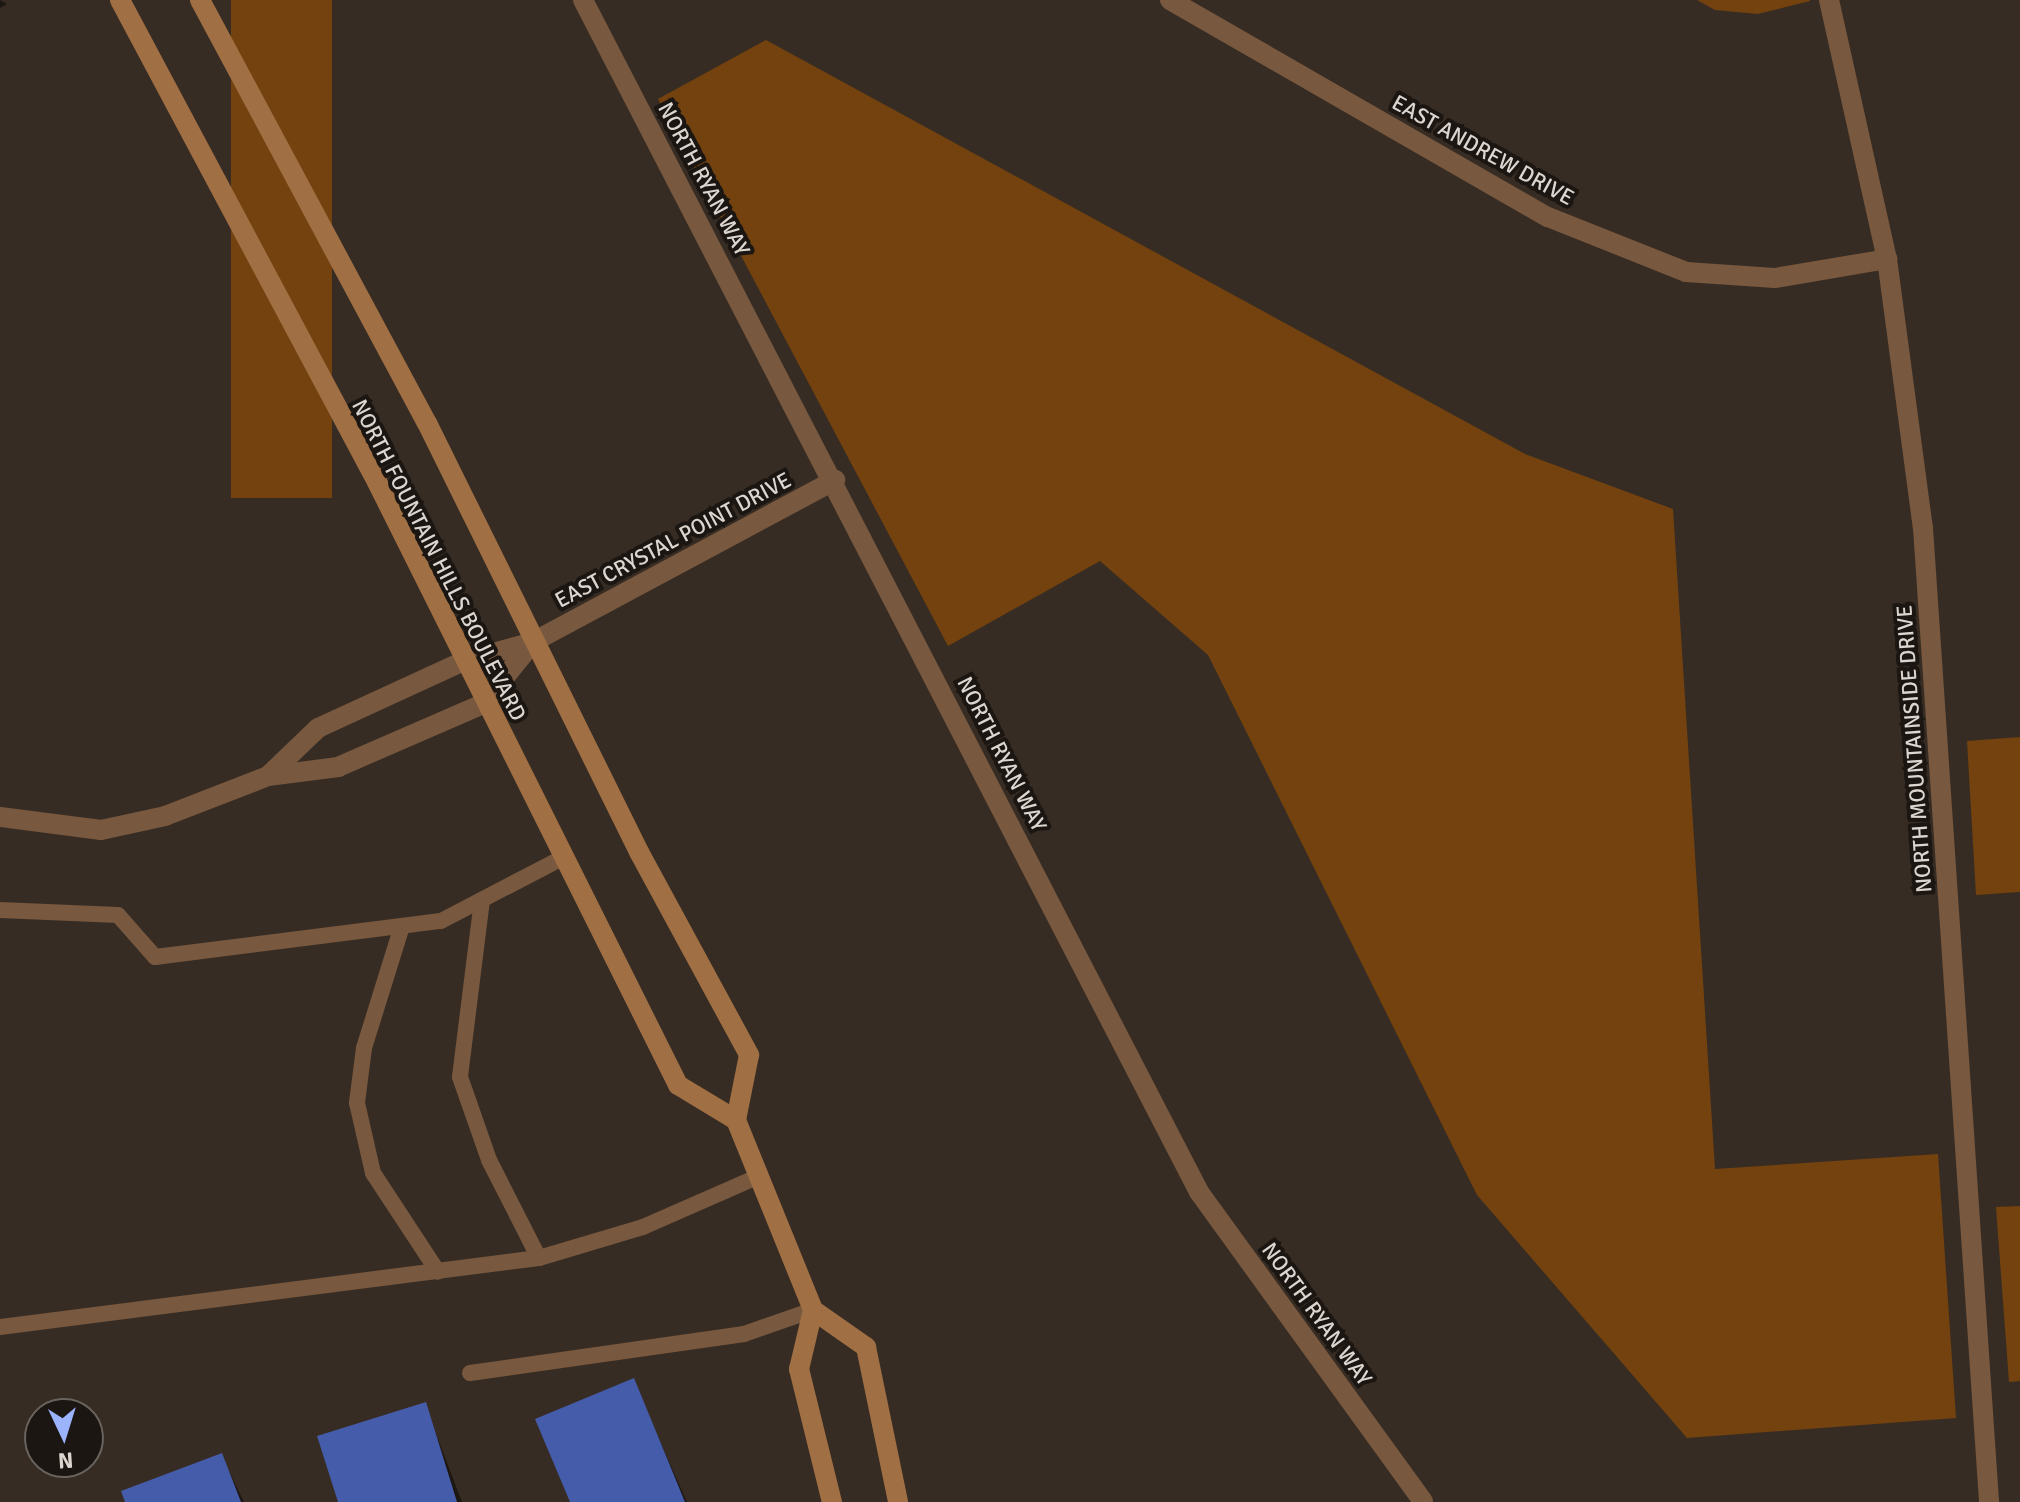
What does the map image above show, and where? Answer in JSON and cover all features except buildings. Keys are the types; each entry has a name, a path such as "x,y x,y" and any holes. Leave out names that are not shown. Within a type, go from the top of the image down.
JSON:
{"main road":[{"name":"NORTH FOUNTAIN HILLS BOULEVARD","path":"120,0 464,661 483,704 678,1085 736,1120"},
{"path":"200,0 427,423 533,642 749,1055 736,1120 813,1310 866,1347 898,1502"},
{"path":"813,1310 799,1369 832,1502"}],"street":[{"name":"NORTH RYAN WAY","path":"583,0 835,480 1199,1192 1423,1502"},
{"name":"EAST ANDREW DRIVE","path":"1170,0 1548,217 1686,272 1775,278 1887,259"},
{"name":"NORTH MOUNTAINSIDE DRIVE","path":"1829,0 1887,259 1923,528 1989,1502"},
{"name":"EAST CRYSTAL POINT DRIVE","path":"268,776 318,728 464,661 533,642 835,480"},
{"name":"EAST CRYSTAL POINT DRIVE","path":"0,817 101,830 165,816 268,776 338,767 483,704 533,642"}],"lane":[{"path":"0,910 118,915 155,957 441,921 564,857"},
{"path":"482,900 460,1077 489,1160 539,1258"},
{"path":"402,926 368,1034 357,1103 373,1173 438,1272"},
{"path":"0,1327 539,1258 643,1227 759,1176"},
{"path":"470,1373 744,1334 813,1310"}],"shaded area":[{"path":"231,0 332,0 332,498 231,498"},
{"path":"1697,0 1810,1 1758,14 1715,10"},
{"path":"766,40 1525,454 1673,509 1715,1169 1938,1154 1956,1418 1687,1438 1477,1195 1208,655 1100,561 948,646 658,99"},
{"path":"2020,737 2020,892 1976,895 1967,741"},
{"path":"2020,1206 2020,1381 2009,1382 1996,1207"}]}
